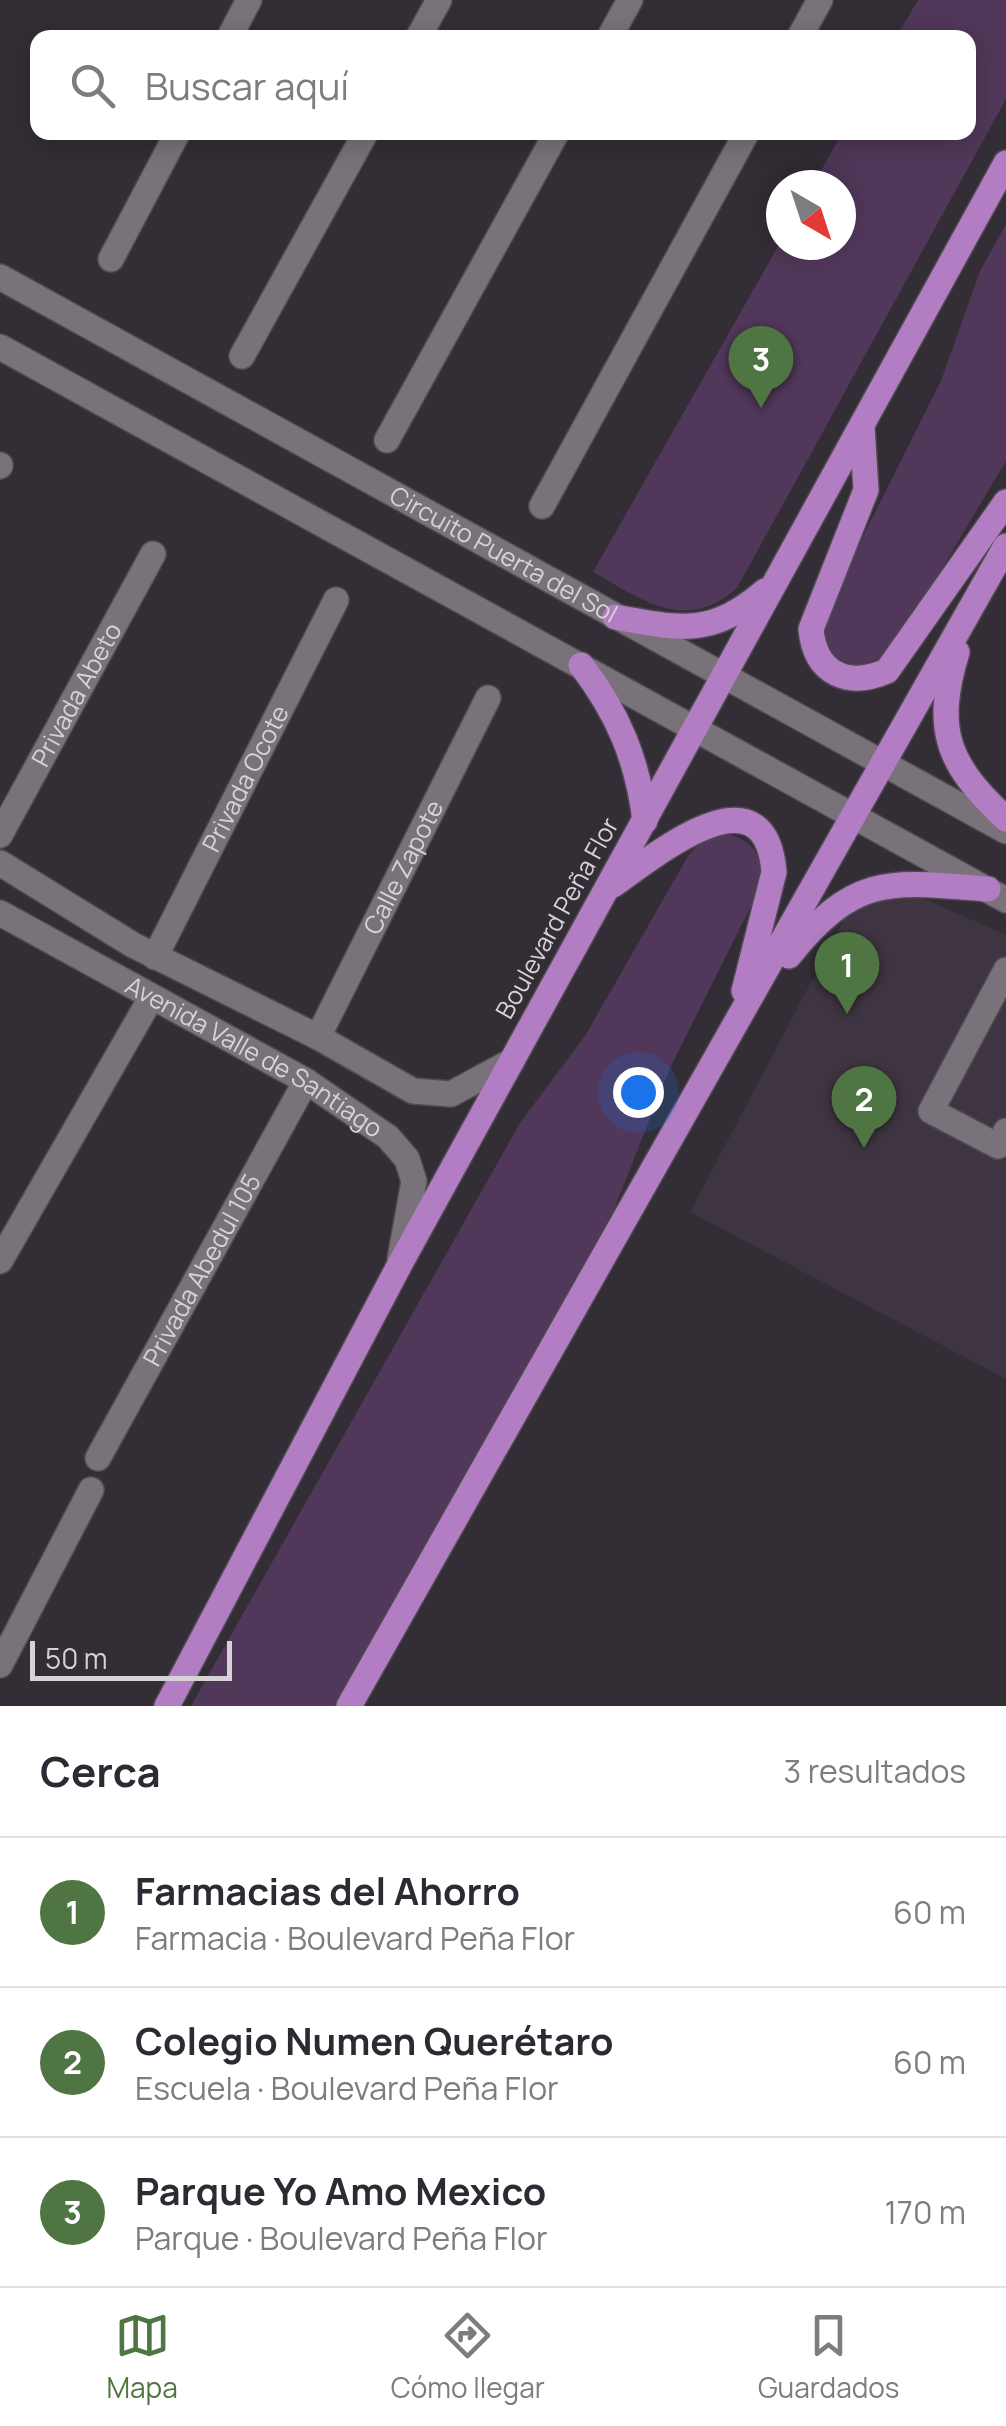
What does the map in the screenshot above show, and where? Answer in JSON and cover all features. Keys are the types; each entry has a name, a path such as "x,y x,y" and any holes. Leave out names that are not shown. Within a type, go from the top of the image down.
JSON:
{"main road":[{"name":"Boulevard Peña Flor","path":"167,1706 400,1264 1006,164"},
{"path":"862,426 866,490 811,629 813,648 835,675 850,681 887,671 1006,502"},
{"path":"349,1706 1006,546"},
{"path":"616,617 682,630 710,626 742,610 777,581"},
{"path":"970,609 948,682 946,735 969,784 1006,819"},
{"path":"581,665 620,722 641,787 645,821"},
{"path":"606,890 699,828 716,821 736,820 764,837 774,872 738,1020"},
{"path":"738,1020 811,928 834,906 856,894 882,885 920,884 997,894"}],"street":[{"path":"233,30 248,0"},
{"path":"422,30 439,0"},
{"path":"613,30 630,0"},
{"path":"803,30 820,0"},
{"path":"112,259 174,140"},
{"path":"242,356 362,140"},
{"path":"388,440 553,140"},
{"path":"542,506 743,140"},
{"name":"Circuito Puerta del Sol","path":"0,277 1006,830"},
{"path":"0,347 997,894"},
{"name":"Privada Abeto","path":"0,835 153,554"},
{"name":"Privada Ocote","path":"155,957 336,600"},
{"name":"Calle Zapote","path":"318,1037 488,698"},
{"name":"Avenida Valle de Santiago","path":"0,863 155,957 318,1037 413,1091 450,1094 512,1061"},
{"name":"Avenida Valle de Santiago","path":"3,921 306,1081 388,1136 407,1159 414,1182 400,1264"},
{"path":"1003,1141 930,1112 1006,970"},
{"path":"0,1260 150,998"},
{"name":"Privada Abedul 105","path":"98,1458 306,1081"},
{"path":"0,1665 91,1490"}],"shaded area":[{"path":"918,0 1006,0 1006,99 737,588 718,602 682,611 647,601 593,572 770,260 856,260 856,170 821,170 838,140 976,140 976,30 900,30"},
{"path":"1006,224 1006,461 894,649 868,663 842,660 826,647 822,618 941,381 980,271"},
{"path":"726,834 750,845 760,865 762,884 670,1068 613,1212 337,1706 191,1706 520,1123 585,1036 688,856 706,836"},
{"path":"868,874 1006,935 1006,1379 690,1212"}],"place":[{"name":"Parque Yo Amo Mexico","path":"761,408"},
{"name":"Farmacias del Ahorro","path":"847,1014"},
{"name":"Colegio Numen Querétaro","path":"864,1148"}]}
